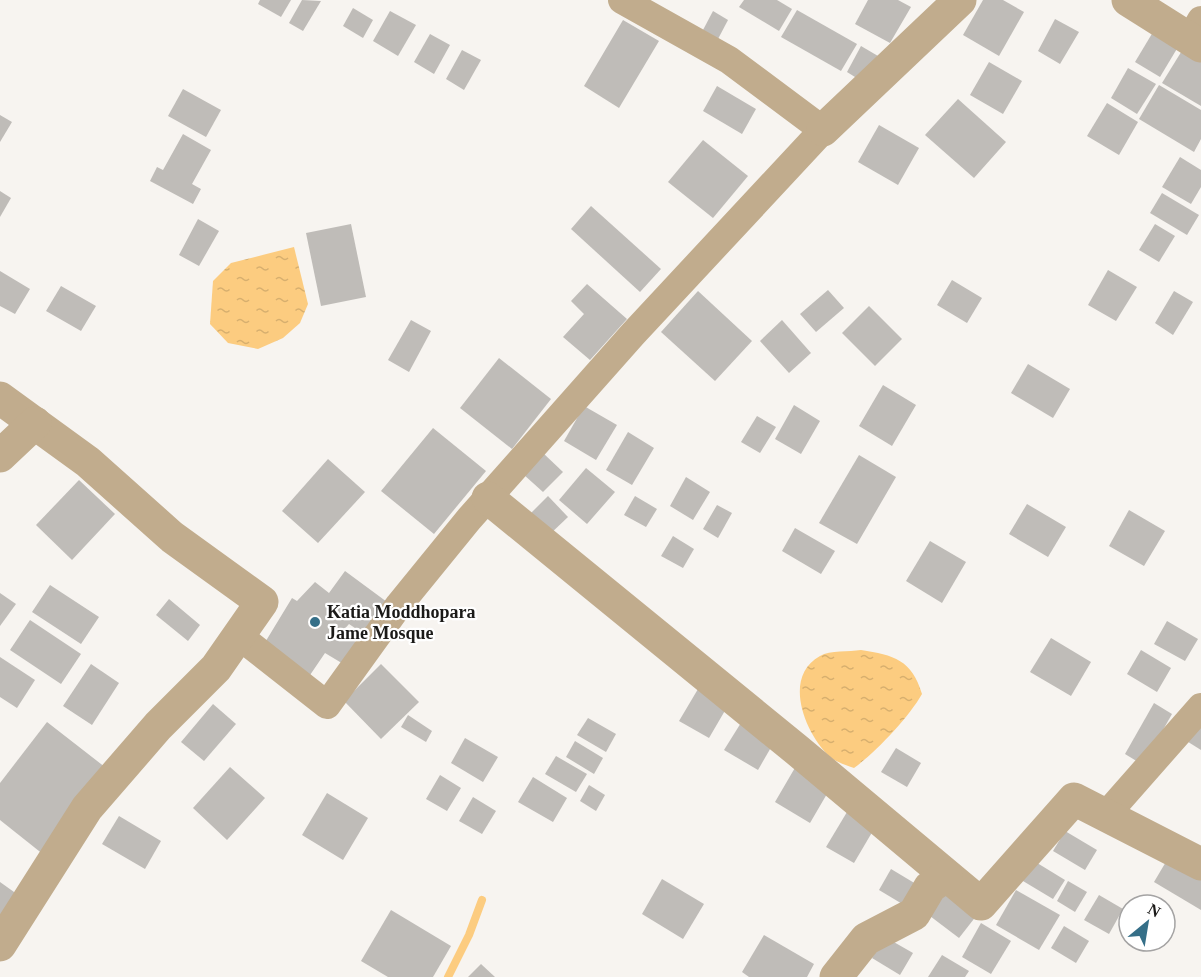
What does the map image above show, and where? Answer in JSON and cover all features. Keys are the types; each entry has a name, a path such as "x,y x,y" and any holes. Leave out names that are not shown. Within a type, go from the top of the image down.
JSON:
{"street":[{"path":"622,0 729,60 823,130"},
{"path":"239,636 327,705 399,605 488,498 633,334 823,130 960,0"},
{"path":"1128,0 1197,35"},
{"path":"0,398 88,462 172,537 262,602 216,668 106,784 87,808 0,945"},
{"path":"0,456 35,423"},
{"path":"488,498 797,750 981,904 1074,799 1201,864"},
{"path":"1106,815 1201,707"},
{"path":"836,977 866,939 914,914 930,887 946,876"}],"water":[{"path":"294,247 308,304 300,323 283,338 258,349 228,343 210,324 213,281 231,263"},
{"path":"861,650 892,657 907,666 913,673 922,694 891,734 854,768 834,760 820,746 806,720 801,705 800,691 802,677 808,665 820,656 834,652"}],"building":[{"path":"260,0 291,0 281,17 258,4"},
{"path":"302,0 321,1 303,31 289,23"},
{"path":"744,0 777,0 792,9 779,31 739,7"},
{"path":"868,0 898,0 911,7 890,43 855,24"},
{"path":"983,0 1003,0 1024,12 999,56 963,35"},
{"path":"353,8 373,20 363,38 343,26"},
{"path":"797,10 857,44 841,71 781,37"},
{"path":"390,11 416,25 398,56 373,41"},
{"path":"713,11 728,20 718,39 703,30"},
{"path":"1055,19 1079,32 1060,64 1038,51"},
{"path":"623,20 659,41 619,108 584,86"},
{"path":"1153,32 1178,47 1160,77 1135,62"},
{"path":"430,34 450,45 434,74 414,62"},
{"path":"861,46 878,56 863,82 847,72"},
{"path":"1183,49 1201,60 1201,106 1162,83"},
{"path":"462,50 481,60 464,90 446,79"},
{"path":"989,62 1022,81 1003,114 970,95"},
{"path":"1128,68 1156,84 1137,114 1111,98"},
{"path":"1159,85 1201,110 1201,139 1194,152 1139,119"},
{"path":"717,86 756,109 742,134 703,111"},
{"path":"183,89 221,110 206,137 168,116"},
{"path":"958,99 1006,142 974,178 925,135"},
{"path":"1107,103 1138,122 1119,155 1087,136"},
{"path":"0,115 12,122 0,142"},
{"path":"879,125 919,148 898,185 858,162"},
{"path":"183,134 211,150 192,184 201,189 193,204 150,181 157,167 163,170"},
{"path":"703,140 748,176 713,218 668,182"},
{"path":"1180,157 1201,170 1201,187 1191,204 1162,187"},
{"path":"0,191 11,198 0,217"},
{"path":"1162,193 1199,215 1187,235 1150,213"},
{"path":"591,206 661,269 640,292 571,229"},
{"path":"198,219 219,231 199,266 179,255"},
{"path":"351,224 366,297 321,306 306,233"},
{"path":"1155,224 1175,236 1159,262 1139,250"},
{"path":"1108,270 1137,287 1116,321 1088,305"},
{"path":"0,271 30,289 15,314 0,306"},
{"path":"952,280 982,298 967,323 937,305"},
{"path":"587,284 627,319 590,360 563,337 584,314 571,301"},
{"path":"61,286 96,306 81,331 46,311"},
{"path":"828,290 844,308 816,332 800,314"},
{"path":"698,291 752,341 715,381 661,332"},
{"path":"1174,291 1193,302 1173,335 1155,323"},
{"path":"869,306 902,339 875,366 842,333"},
{"path":"411,320 431,331 409,372 388,360"},
{"path":"782,320 811,353 789,373 760,341"},
{"path":"499,358 551,399 512,449 460,408"},
{"path":"1028,364 1070,389 1053,418 1011,393"},
{"path":"883,385 916,405 892,446 859,426"},
{"path":"794,405 820,421 801,454 775,439"},
{"path":"584,406 617,425 596,460 564,441"},
{"path":"757,416 776,427 760,453 741,442"},
{"path":"433,428 486,471 434,534 381,491"},
{"path":"628,432 654,448 632,485 606,470"},
{"path":"543,453 563,472 543,492 523,474"},
{"path":"859,455 896,477 857,544 819,523"},
{"path":"328,459 365,492 318,543 282,511"},
{"path":"586,468 615,492 587,524 559,500"},
{"path":"686,477 710,492 693,520 670,506"},
{"path":"79,480 115,514 72,560 36,525"},
{"path":"548,496 568,517 548,536 529,515"},
{"path":"635,496 657,509 646,527 624,515"},
{"path":"1027,504 1066,527 1048,557 1009,534"},
{"path":"717,505 732,513 718,538 703,529"},
{"path":"1129,510 1165,531 1144,566 1109,546"},
{"path":"795,528 835,551 821,574 782,551"},
{"path":"673,536 694,549 683,568 661,556"},
{"path":"930,541 966,562 942,603 906,581"},
{"path":"345,571 387,602 364,634 349,624 341,633 358,643 345,665 325,653 308,678 261,649 292,598 297,601 315,582 329,593"},
{"path":"50,585 99,617 81,644 32,612"},
{"path":"0,593 16,604 0,626"},
{"path":"169,599 200,625 188,641 156,615"},
{"path":"30,620 81,654 61,684 10,650"},
{"path":"1167,621 1198,639 1185,661 1154,644"},
{"path":"1051,638 1091,662 1071,696 1030,672"},
{"path":"1141,650 1171,668 1157,692 1127,674"},
{"path":"0,657 35,680 17,708 0,697"},
{"path":"91,664 119,683 92,725 63,706"},
{"path":"381,664 419,702 381,739 344,701"},
{"path":"701,684 730,702 709,738 679,721"},
{"path":"1154,703 1172,714 1143,765 1125,754"},
{"path":"213,704 236,724 204,761 181,742"},
{"path":"1201,713 1201,750 1185,740"},
{"path":"408,715 432,731 426,742 401,727"},
{"path":"588,718 616,734 606,752 577,735"},
{"path":"744,718 777,737 758,770 724,750"},
{"path":"47,722 110,771 44,855 0,820 0,783"},
{"path":"465,738 498,757 483,782 451,763"},
{"path":"575,741 603,758 594,774 566,757"},
{"path":"896,748 921,763 907,787 881,772"},
{"path":"556,756 587,774 576,792 545,774"},
{"path":"796,766 831,787 810,823 775,802"},
{"path":"230,767 265,798 227,840 193,808"},
{"path":"440,775 461,788 447,811 426,799"},
{"path":"533,777 567,798 553,822 518,802"},
{"path":"589,785 605,795 596,811 580,801"},
{"path":"327,793 368,818 343,860 302,835"},
{"path":"473,797 496,811 482,834 459,821"},
{"path":"847,812 874,829 854,863 826,847"},
{"path":"119,816 161,841 145,869 102,844"},
{"path":"1065,831 1097,850 1085,870 1053,851"},
{"path":"1170,855 1201,873 1201,910 1177,896 1177,893 1172,893 1154,882"},
{"path":"1029,858 1065,880 1053,899 1018,878"},
{"path":"891,869 916,884 904,905 879,890"},
{"path":"662,879 704,904 683,939 642,914"},
{"path":"1068,881 1087,892 1075,912 1057,901"},
{"path":"0,882 21,897 0,926"},
{"path":"945,889 977,915 959,938 926,913"},
{"path":"1016,890 1060,915 1039,950 996,925"},
{"path":"1099,895 1117,906 1117,920 1109,934 1084,920"},
{"path":"391,910 451,946 433,977 388,977 361,961"},
{"path":"981,923 1011,941 991,974 962,957"},
{"path":"1064,926 1089,941 1076,963 1051,948"},
{"path":"764,935 814,964 807,977 749,977 742,972"},
{"path":"885,937 913,953 900,975 872,958"},
{"path":"942,955 969,971 965,977 928,977"},
{"path":"481,964 495,977 468,977"}],"waterway":[{"path":"448,977 469,935 482,900"}],"place":[{"name":"Katia Moddhopara Jame Mosque","path":"315,622"}]}
